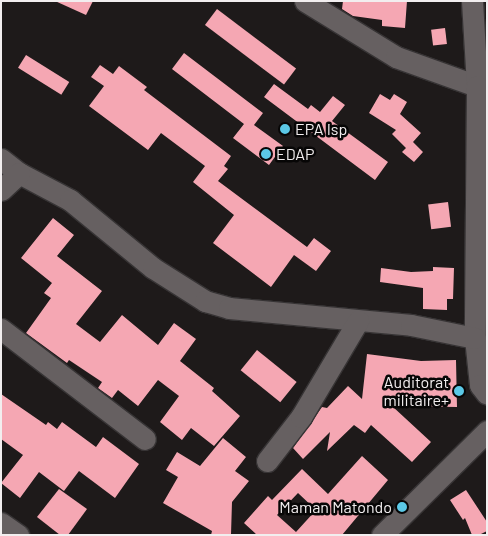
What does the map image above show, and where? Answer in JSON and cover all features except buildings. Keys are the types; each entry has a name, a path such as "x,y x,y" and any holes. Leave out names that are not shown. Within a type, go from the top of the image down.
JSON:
{"street":[{"path":"304,1 396,58 477,86"},
{"path":"472,1 477,86 476,338 480,385 487,394"},
{"path":"1,159 19,173 70,200 154,268 205,301 229,308 411,325 476,338"},
{"path":"1,190 19,173"},
{"path":"267,461 301,417 358,321"},
{"path":"1,330 145,440"},
{"path":"384,534 487,431"},
{"path":"1,523 18,535"}],"place":[{"name":"EPA Isp","path":"285,129"},
{"name":"EDAP","path":"266,154"},
{"name":"Auditorat militaire+","path":"459,391"},
{"name":"Maman Matondo","path":"402,507"}]}
